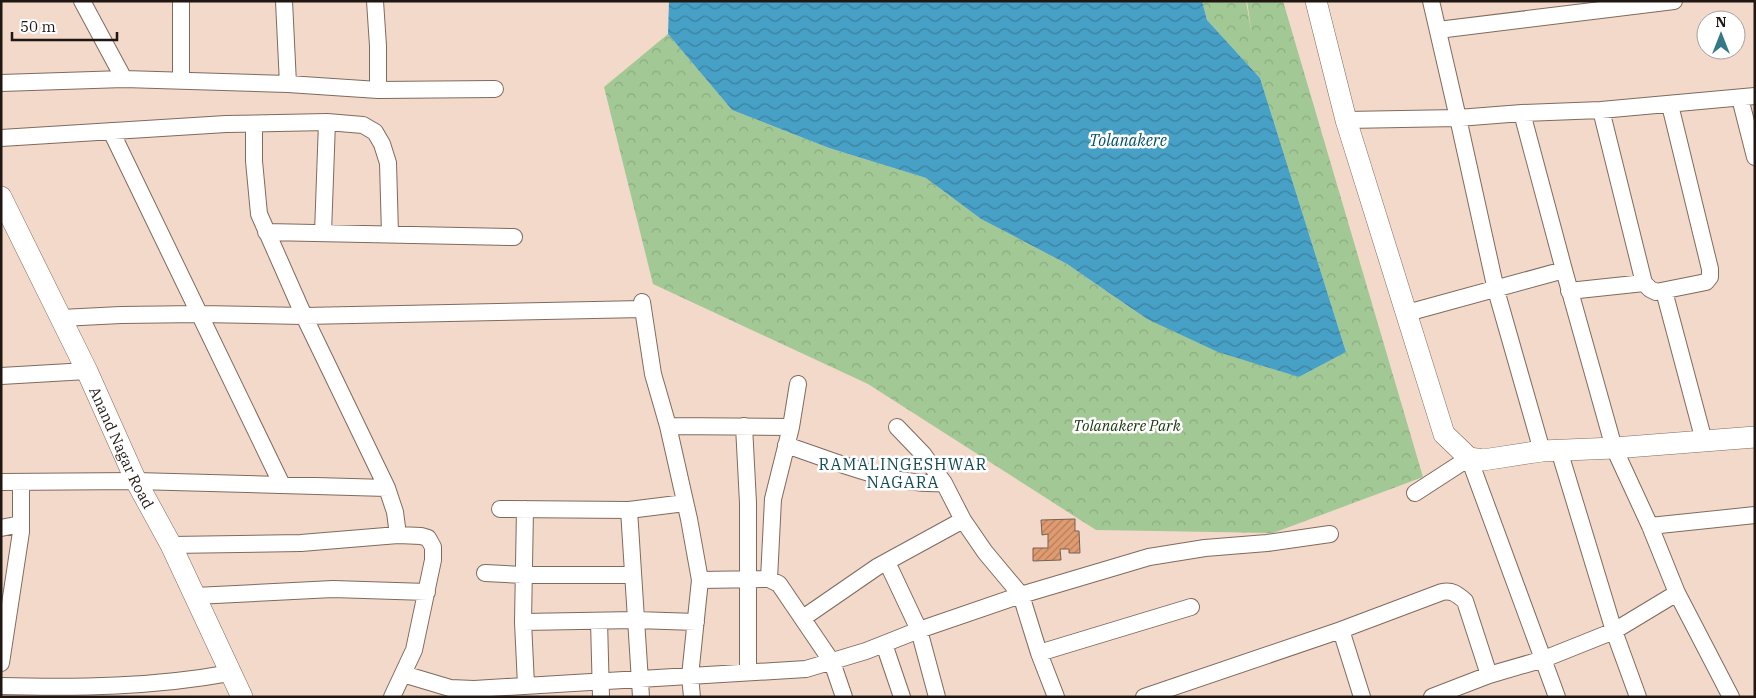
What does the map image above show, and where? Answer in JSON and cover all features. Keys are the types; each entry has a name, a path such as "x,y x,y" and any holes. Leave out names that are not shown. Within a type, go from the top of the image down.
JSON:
{"street":[{"path":"82,1 124,79"},
{"path":"181,1 181,81"},
{"path":"284,1 288,84"},
{"path":"375,1 378,90"},
{"path":"1316,1 1346,120 1444,434 1469,458 1558,697"},
{"path":"1430,1 1496,290 1638,697"},
{"path":"1438,30 1674,1"},
{"path":"1,83 124,79 288,84 378,90 495,88"},
{"path":"1346,120 1458,118 1601,110 1747,97 1755,157"},
{"path":"1601,110 1644,283 1656,292 1706,282 1710,277 1710,269 1670,105"},
{"path":"1522,113 1569,290 1614,448 1650,526 1677,593 1731,697"},
{"path":"323,233 327,122"},
{"path":"1,138 186,126 327,122 363,125 375,132 382,144 388,162 390,234"},
{"path":"254,124 254,161 259,214 304,316 387,488 395,512 398,535"},
{"path":"111,131 282,485"},
{"name":"Anand Nagar Road","path":"1,197 87,371 136,481 171,545 242,697"},
{"path":"266,232 514,237"},
{"path":"1407,313 1564,270"},
{"path":"1569,290 1644,283"},
{"path":"1664,291 1704,441"},
{"path":"61,318 200,314 304,316 643,305 653,374 668,426 689,519 700,580 690,676 692,697"},
{"path":"1,376 87,371"},
{"path":"769,579 773,499 798,384"},
{"path":"668,426 790,427"},
{"path":"744,426 748,503 748,671"},
{"path":"897,427 923,454 944,483 963,520 984,552 1021,595 1039,653 1056,697"},
{"path":"1415,493 1469,458 1483,460 1551,451 1755,437"},
{"path":"786,445 877,474 924,484 944,483"},
{"path":"1,482 136,481 387,488"},
{"path":"1,663 3,636 21,524 21,482"},
{"path":"500,509 629,510 685,503"},
{"path":"525,509 522,622 526,686"},
{"path":"629,510 641,697"},
{"path":"1650,526 1755,515"},
{"path":"803,618 887,562 963,520"},
{"path":"1,528 21,524"},
{"path":"403,674 450,688 474,690 526,686 578,690 601,689 639,679 806,669 832,662 1021,595 1150,557 1205,548 1267,543 1330,534"},
{"path":"171,545 301,543 398,535 428,538 432,547 433,560 414,650 392,697"},
{"path":"887,562 919,630 938,697"},
{"path":"485,573 633,575"},
{"path":"700,580 769,579 779,584 832,662 844,697"},
{"path":"195,596 333,589 427,592"},
{"path":"1144,697 1449,591 1458,594 1465,601 1489,675"},
{"path":"1432,697 1459,692 1489,675 1544,659 1614,631 1677,593"},
{"path":"1039,653 1191,607"},
{"path":"522,622 636,620 696,622"},
{"path":"599,621 601,689"},
{"path":"1341,630 1362,697"},
{"path":"884,644 902,697"},
{"path":"1,686 58,687 162,683 193,680 230,672"}],"green space":[{"name":"Tolanakere Park","path":"1202,1 1246,1 1252,35 1247,1 1283,1 1423,477 1273,533 1096,530 868,384 653,284 604,87 668,34 732,110 829,148 926,178 981,219 1067,264 1147,319 1299,377 1346,352 1260,78 1207,20"}],"water":[{"name":"Tolanakere","path":"669,1 1202,1 1207,20 1260,78 1346,352 1299,377 1218,352 1147,319 1067,264 981,219 926,178 829,148 732,110 668,34"}],"building":[{"path":"1075,519 1075,531 1079,531 1080,553 1069,553 1069,549 1060,549 1061,560 1033,561 1033,548 1048,548 1048,534 1042,535 1041,520"}],"district":[{"name":"RAMALINGESHWAR NAGARA","path":"903,473"}]}
